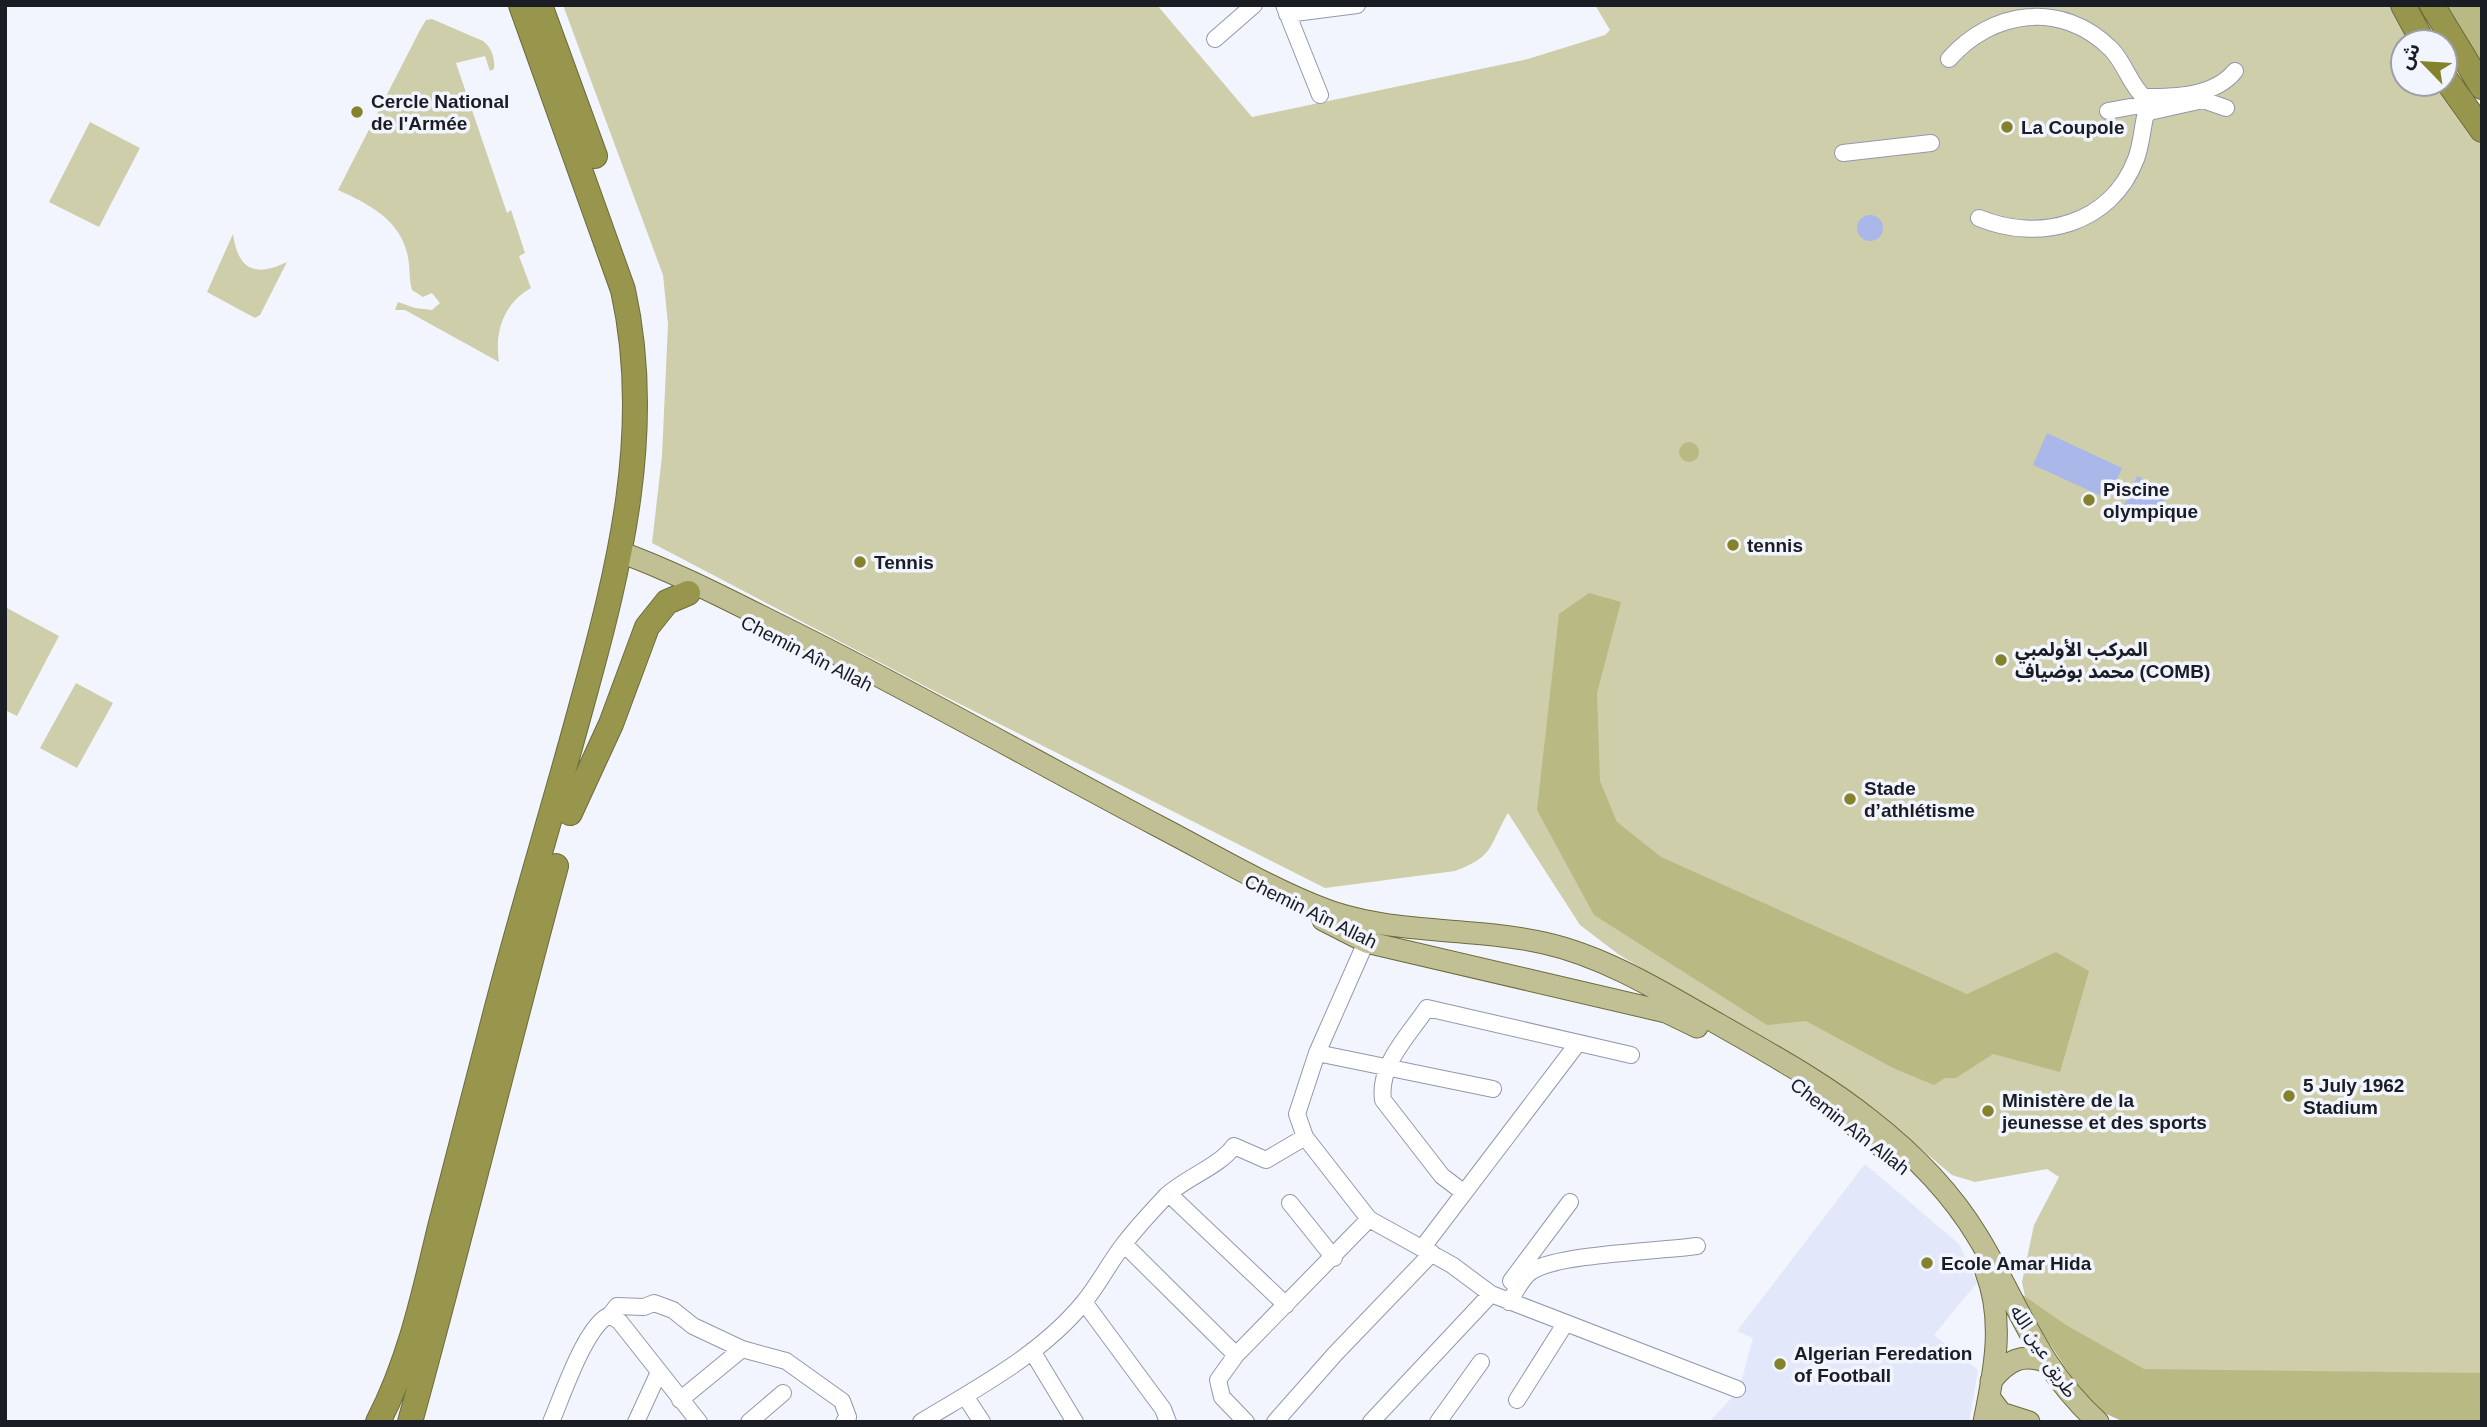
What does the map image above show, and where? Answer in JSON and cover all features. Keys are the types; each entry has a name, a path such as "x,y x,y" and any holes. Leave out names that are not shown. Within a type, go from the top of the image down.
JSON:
{"highway":[{"path":"393,1422 380,1422 406,1362 496,1008 625,562 636,438 637,385 628,313 598,214 521,5"},
{"path":"410,1422 446,1296 511,1026 570,813 651,445 651,366 639,287 616,213 540,5"},
{"path":"2403,5 2415,28"},
{"path":"2432,5 2482,87"},
{"path":"2459,98 2482,130"},
{"path":"570,813 611,724 647,627 667,602 688,593"}],"main road":[{"name":"Chemin Aîn Allah","path":"625,562 1370,932 1524,939 1567,949 1625,973 1833,1091 1916,1160 1959,1217 1998,1276"},
{"name":"Chemin Aîn Allah","path":"625,562 849,660 1292,894 1370,932 1666,1012 1801,1083 1894,1156 1959,1217 1987,1275 1998,1340 1991,1403"},
{"path":"1619,1000 1625,973"},
{"name":"طريق عين الله","path":"1998,1276 2047,1362 2067,1390 2098,1422"},
{"path":"2029,1422 1991,1403 2014,1359 2026,1356 2047,1362"},
{"path":"2067,1390 2073,1415 2068,1422"}],"street":[{"path":"1215,39 1254,5"},
{"path":"1320,95 1286,10 1357,5"},
{"path":"1949,59 1961,45 1992,24 2028,16 2047,16 2081,27 2103,42 2122,62 2144,97 2203,100 2226,108"},
{"path":"2108,111 2176,100 2211,89 2235,71"},
{"path":"1979,218 1998,226 2039,231 2079,221 2105,203 2126,179 2136,160 2147,114 2176,100"},
{"path":"1843,153 1931,143"},
{"path":"1370,932 1317,1053 1297,1108 1299,1127 1305,1138 1369,1219 1427,1250 1500,1298 1737,1389"},
{"path":"1463,1192 1443,1176 1383,1100 1382,1088 1386,1069 1427,1008 1631,1055"},
{"path":"1275,1422 1427,1250 1463,1192 1578,1043"},
{"path":"1317,1053 1493,1089"},
{"path":"921,1422 1032,1351 1084,1302 1124,1244 1169,1194 1213,1162 1228,1156 1234,1146 1266,1160 1305,1138"},
{"path":"1169,1194 1286,1305"},
{"path":"1500,1298 1570,1202"},
{"path":"1290,1203 1334,1258"},
{"path":"1246,1422 1234,1412 1217,1388 1218,1380 1236,1355 1334,1258 1369,1219"},
{"path":"1124,1244 1236,1355"},
{"path":"1371,1422 1500,1298 1538,1269 1578,1258 1697,1246"},
{"path":"1084,1302 1163,1409 1168,1422"},
{"path":"551,1422 590,1334 600,1319 621,1306 644,1307 654,1303 673,1310 693,1326 742,1349 786,1361 828,1390 847,1411 847,1419 844,1422"},
{"path":"610,1315 621,1322 699,1422"},
{"path":"1517,1400 1565,1324"},
{"path":"680,1400 742,1349"},
{"path":"1032,1351 1075,1422"},
{"path":"1438,1422 1481,1362"},
{"path":"636,1422 659,1372"},
{"path":"749,1422 783,1393"},
{"path":"965,1396 982,1422"}],"shaded area":[{"path":"1865,1164 1959,1244 1977,1283 1934,1335 1978,1370 1969,1422 1709,1422 1739,1390 1753,1338 1737,1331"}],"green space":[{"name":"المركب الأولمبي محمد بوضياف (COMB)","path":"563,5 1157,5 1252,117 1528,59 1605,35 1610,30 1595,5 2393,5 2405,28 2389,28 2389,98 2448,98 2482,146 2482,1422 2135,1422 2082,1386 2029,1317 2022,1282 2034,1225 2059,1177 2047,1169 1975,1182 1952,1175 1873,1108 1618,954 1580,925 1508,813 1489,849 1468,866 1455,871 1325,888 940,694 652,543 662,456 668,324 663,275"},
{"path":"2446,5 2482,5 2482,69 2459,28"},
{"path":"432,19 483,41 493,57 494,69 490,71 485,56 456,63 507,213 511,210 525,253 519,256 531,288 514,302 503,319 498,340 499,362 405,310 395,310 398,302 432,310 440,303 432,293 423,297 412,290 404,244 391,223 361,201 338,190 420,30 426,20"},
{"path":"90,122 140,148 99,227 49,202"},
{"path":"233,234 239,255 249,267 265,269 287,262 260,315 255,318 207,292"},
{"path":"1689,442 1696,445 1699,452 1696,459 1689,462 1682,459 1679,452 1682,445"},
{"path":"1589,593 1621,602 1597,693 1600,781 1617,822 1661,857 1967,994 2056,952 2089,971 2060,1072 1993,1054 1956,1078 1945,1078 1934,1085 1893,1068 1806,1021 1767,1025 1594,915 1537,810 1559,614"},
{"path":"5,607 59,636 17,716 5,710"},
{"path":"76,683 113,703 77,768 40,748"},
{"path":"2014,1289 2066,1325 2144,1369 2482,1373 2482,1422 2124,1422 2091,1407"}],"water":[{"path":"1870,215 1879,219 1883,228 1879,237 1870,241 1861,237 1857,228 1861,219"},
{"path":"2047,433 2122,468 2108,499 2033,465"},
{"path":"2137,476 2169,491 2155,520 2124,505"}],"place":[{"name":"Cercle National de l'Armée","path":"357,112"},
{"name":"La Coupole","path":"2007,127"},
{"name":"Piscine olympique","path":"2089,500"},
{"name":"tennis","path":"1733,545"},
{"name":"Tennis","path":"860,562"},
{"name":"المركب الأولمبي محمد بوضياف (COMB)","path":"2001,660"},
{"name":"Stade d’athlétisme","path":"1850,799"},
{"name":"5 July 1962 Stadium","path":"2289,1096"},
{"name":"Ministère de la jeunesse et des sports","path":"1988,1111"},
{"name":"Ecole Amar Hida","path":"1927,1263"},
{"name":"Algerian Feredation of Football","path":"1780,1364"}]}
